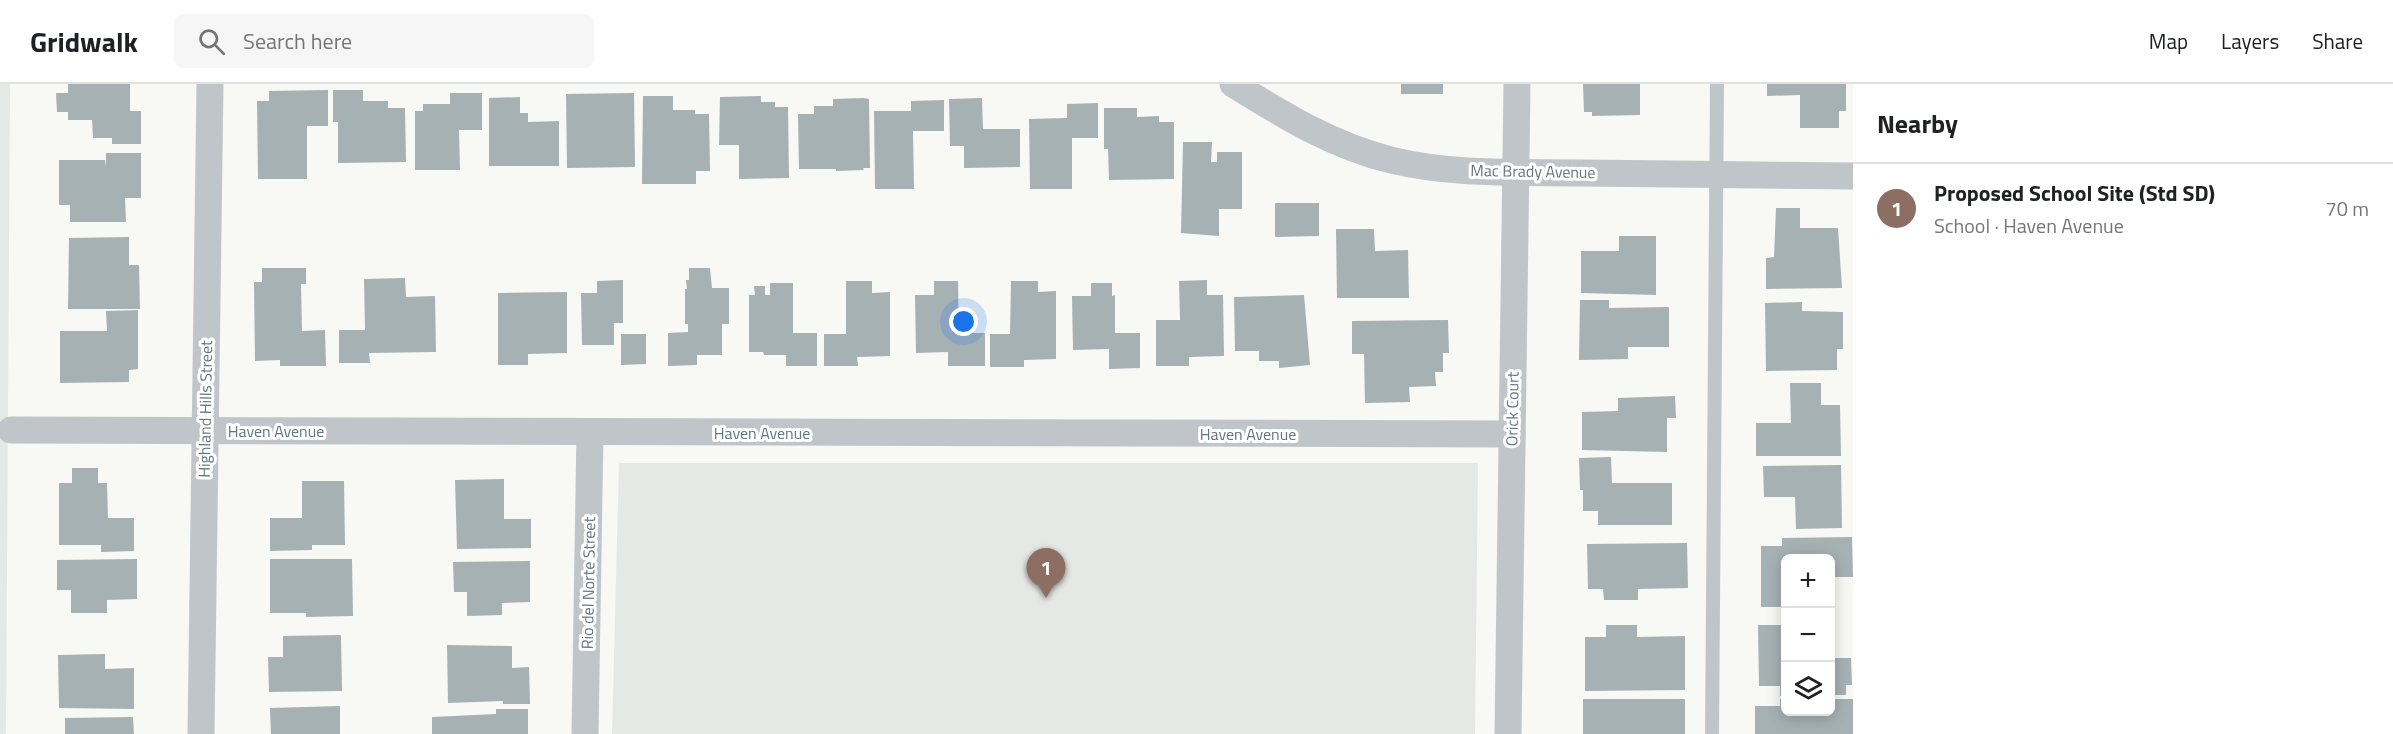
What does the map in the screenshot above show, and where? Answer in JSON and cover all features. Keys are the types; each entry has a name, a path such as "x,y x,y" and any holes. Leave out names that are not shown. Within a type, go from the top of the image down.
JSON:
{"street":[{"name":"Highland Hills Street","path":"201,734 210,84"},
{"name":"Mac Brady Avenue","path":"1233,84 1297,124 1340,144 1391,160 1437,169 1853,176"},
{"name":"Orick Court","path":"1508,734 1517,84"},
{"name":"Haven Avenue","path":"11,430 1512,435"},
{"name":"Rio del Norte Street","path":"585,734 590,432"}],"lane":[{"path":"1712,734 1717,84"}],"shaded area":[{"path":"0,84 10,84 6,734 0,734"},
{"path":"619,463 1478,463 1475,734 612,734"}],"building":[{"path":"68,84 130,84 130,111 141,111 141,144 112,144 112,138 93,138 92,120 68,120 68,112 57,112 56,93 68,93"},
{"path":"1401,84 1443,84 1443,94 1401,94"},
{"path":"1583,84 1640,84 1640,115 1592,116 1592,112 1584,112"},
{"path":"1767,84 1846,84 1846,111 1839,111 1839,128 1800,128 1800,95 1767,96"},
{"path":"328,90 328,126 307,126 307,179 258,179 257,101 269,101 269,91"},
{"path":"333,90 363,90 363,101 388,101 388,108 405,108 406,162 338,163 338,122 333,122"},
{"path":"450,93 482,93 482,130 459,130 460,170 415,170 415,111 423,111 423,104 450,104"},
{"path":"634,93 635,167 567,168 566,94"},
{"path":"643,96 673,96 673,110 695,110 695,114 709,114 710,171 696,171 696,184 642,184"},
{"path":"761,96 761,102 775,102 775,107 788,107 789,178 739,179 739,145 719,145 720,97"},
{"path":"520,97 520,113 528,113 528,122 559,121 559,166 489,166 489,98"},
{"path":"982,98 983,129 1020,129 1020,167 964,168 964,146 950,146 949,99"},
{"path":"833,99 869,99 870,168 836,171 836,169 799,169 798,114 814,114 814,106 833,106"},
{"path":"944,100 944,131 913,131 914,189 875,189 874,111 911,111 911,101"},
{"path":"1098,103 1098,138 1072,138 1072,189 1030,189 1029,119 1067,118 1067,104"},
{"path":"1104,108 1137,108 1137,117 1159,116 1159,122 1174,122 1174,179 1109,180 1108,149 1104,149"},
{"path":"1183,142 1212,142 1211,162 1217,162 1217,152 1242,152 1242,209 1219,209 1219,236 1181,233"},
{"path":"106,153 141,153 141,198 125,198 126,222 70,222 70,205 59,205 59,160 105,160 106,167"},
{"path":"1275,203 1319,203 1319,236 1275,237"},
{"path":"1776,208 1800,208 1800,228 1838,228 1842,288 1766,289 1766,258 1774,257"},
{"path":"1336,229 1374,229 1375,251 1408,250 1409,298 1337,298"},
{"path":"1619,236 1656,236 1656,295 1581,293 1581,251 1619,251"},
{"path":"129,237 129,265 139,265 140,309 68,309 69,238"},
{"path":"262,268 306,268 306,284 301,284 302,331 325,330 326,366 280,366 280,360 255,361 254,282 262,282"},
{"path":"689,268 710,268 712,288 729,288 729,324 722,324 722,355 697,355 697,365 668,366 668,333 688,332 688,324 685,324 685,289 687,289 686,280 689,280"},
{"path":"405,278 406,297 435,296 436,352 369,353 370,363 339,363 339,330 365,330 364,279"},
{"path":"623,280 623,323 614,323 614,345 582,345 581,293 597,293 597,281"},
{"path":"1207,280 1207,295 1223,295 1224,356 1189,357 1189,366 1156,366 1156,320 1180,320 1179,281"},
{"path":"846,281 872,281 872,293 890,292 890,356 857,357 858,366 824,366 824,334 846,334"},
{"path":"934,281 958,281 959,333 985,333 985,366 948,366 948,352 916,353 915,295 934,295"},
{"path":"1011,281 1038,281 1038,292 1056,291 1056,359 1024,360 1024,367 990,367 990,334 1010,334"},
{"path":"770,283 793,283 793,333 817,333 817,366 786,366 786,355 749,352 749,295 755,295 754,286 765,286 765,295 770,295"},
{"path":"1091,283 1112,283 1112,296 1115,295 1115,333 1140,333 1140,368 1109,369 1109,349 1073,350 1072,296 1091,296"},
{"path":"567,292 567,353 528,354 528,365 498,365 498,293"},
{"path":"1304,295 1310,365 1279,368 1279,361 1259,361 1259,351 1235,351 1234,297"},
{"path":"1580,300 1609,300 1609,308 1669,307 1669,347 1628,347 1628,359 1579,360"},
{"path":"1802,302 1802,311 1843,312 1843,349 1837,349 1837,370 1766,371 1765,303"},
{"path":"138,310 138,369 129,370 129,382 60,383 60,331 107,331 106,311"},
{"path":"1448,320 1449,353 1443,353 1443,372 1435,372 1436,386 1409,387 1410,402 1365,403 1364,354 1352,354 1352,321"},
{"path":"621,334 646,334 646,364 621,365"},
{"path":"1790,383 1821,383 1821,405 1840,405 1841,456 1756,456 1756,423 1791,423"},
{"path":"1675,396 1676,418 1667,418 1667,452 1582,450 1582,412 1618,411 1618,398"},
{"path":"1611,457 1612,483 1672,483 1672,525 1598,525 1598,511 1583,511 1579,458"},
{"path":"1841,465 1842,528 1796,529 1795,497 1764,497 1763,466"},
{"path":"72,468 98,468 98,483 107,483 108,518 134,518 134,551 101,552 101,545 59,545 59,483 72,483"},
{"path":"504,479 504,519 531,519 531,548 457,549 455,480"},
{"path":"302,481 344,481 345,545 312,545 312,550 270,551 270,518 302,518"},
{"path":"1852,537 1853,577 1835,577 1835,554 1781,554 1781,607 1761,607 1761,546 1782,546 1782,538"},
{"path":"1687,543 1688,588 1638,589 1638,600 1604,600 1603,589 1588,589 1587,544"},
{"path":"137,559 137,599 107,600 107,613 71,613 71,590 57,590 57,560"},
{"path":"270,559 352,559 353,616 306,617 306,613 270,613"},
{"path":"530,561 530,602 502,603 502,615 467,616 467,592 454,592 453,562"},
{"path":"1606,625 1637,625 1637,637 1685,636 1685,690 1585,691 1585,637 1606,637"},
{"path":"1758,625 1781,625 1781,696 1780,686 1759,686"},
{"path":"341,635 342,691 269,692 268,657 283,657 283,636"},
{"path":"447,645 512,646 512,668 529,667 530,704 503,704 503,701 448,703"},
{"path":"105,654 105,669 134,668 134,709 59,708 58,655"},
{"path":"1835,658 1851,658 1852,685 1846,685 1846,695 1835,695"},
{"path":"1583,699 1685,699 1685,734 1583,734"},
{"path":"1781,699 1781,716 1835,716 1835,699 1853,699 1853,734 1755,734 1755,706 1780,706"},
{"path":"340,706 340,734 271,734 270,708"},
{"path":"496,709 528,709 528,734 432,734 432,717 496,714"},
{"path":"133,717 134,734 65,734 65,718"}],"place":[{"name":"Proposed School Site (Std SD)","path":"1046,598"}]}
